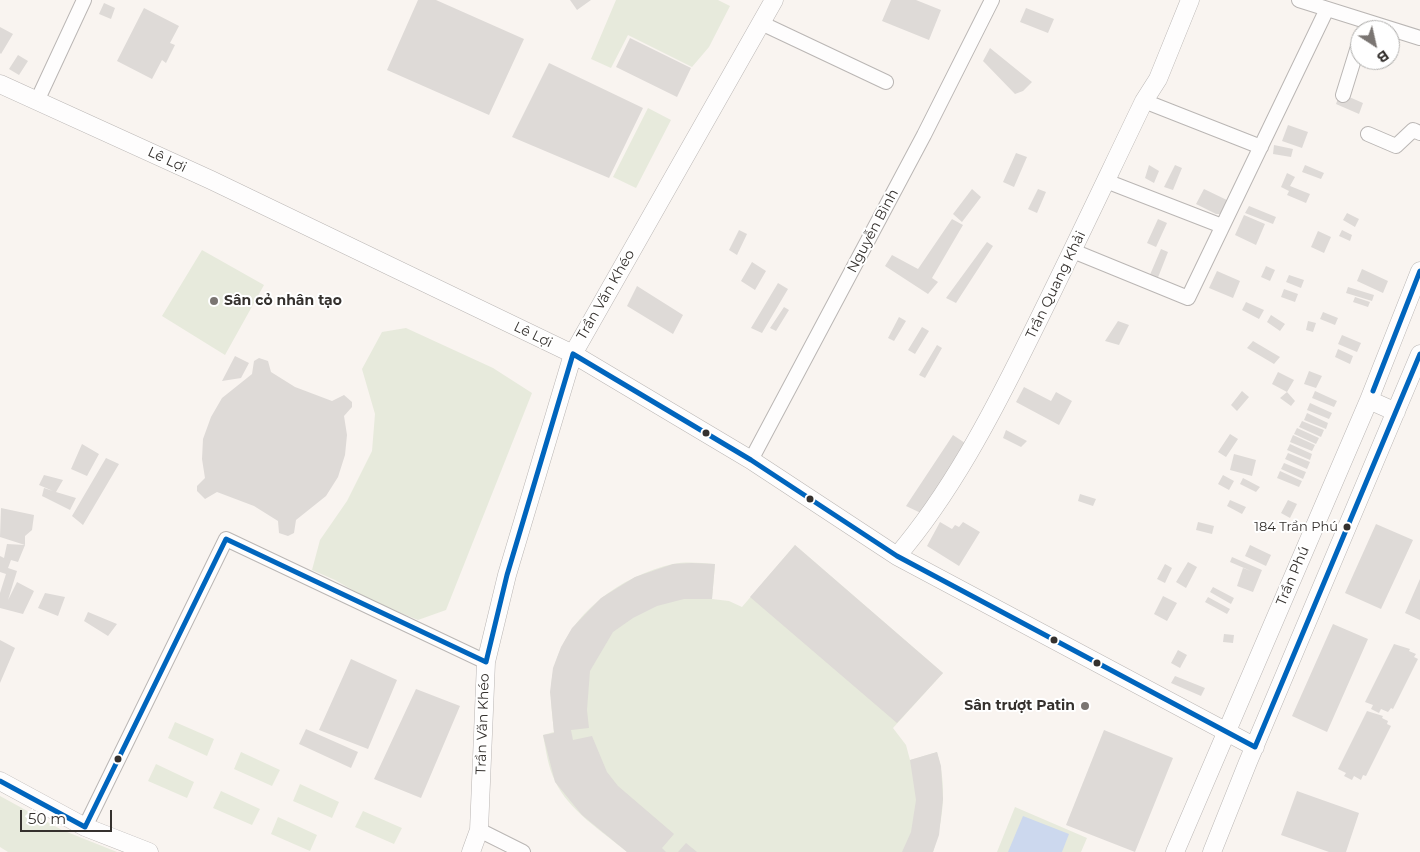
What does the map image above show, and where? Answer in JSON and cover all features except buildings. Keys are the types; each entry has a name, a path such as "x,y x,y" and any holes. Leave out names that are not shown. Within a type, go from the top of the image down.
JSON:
{"street":[{"path":"37,101 84,0"},
{"name":"Trần Văn Khéo","path":"471,852 479,830 486,662 507,575 572,354 774,0"},
{"name":"Nguyễn Bình","path":"751,460 924,135 992,0"},
{"name":"Trần Quang Khải","path":"897,556 920,530 993,412 1074,251 1144,101 1158,79 1190,0"},
{"path":"1299,0 1350,20"},
{"path":"1074,251 1188,298 1327,10"},
{"path":"761,24 886,82"},
{"path":"1400,34 1420,38"},
{"path":"1343,95 1351,70"},
{"name":"Lê Lợi","path":"0,84 229,189 572,354 751,460 897,556 1255,747"},
{"path":"1144,101 1261,147"},
{"path":"1368,134 1396,146 1413,130 1420,134"},
{"path":"1106,181 1222,226"},
{"name":"Trần Phú","path":"1175,852 1369,400 1420,271"},
{"path":"1212,852 1420,354"},
{"path":"1369,400 1396,412"},
{"path":"85,827 226,539 486,662"},
{"path":"0,781 85,827 150,852"},
{"path":"479,830 523,852"}],"shaded area":[{"path":"616,0 718,0 730,6 709,47 692,67 628,35 611,68 591,59"},
{"path":"648,108 671,120 636,188 613,177"},
{"name":"Sân cỏ nhân tạo","path":"202,250 264,285 225,355 162,316"},
{"path":"406,328 493,368 532,393 446,610 418,620 373,602 335,580 312,570 320,540 347,501 372,451 375,414 362,369 382,332"},
{"path":"795,545 943,673 893,728 906,745 910,760 937,752 942,777 943,802 940,827 933,852 627,852 577,811 561,792 551,770 543,735 554,732 551,684 554,668 561,649 571,631 599,600 634,578 673,564 689,562 715,564 712,599 729,601 742,607"},
{"path":"175,722 214,739 207,756 168,738"},
{"path":"241,752 280,770 272,786 234,769"},
{"path":"156,764 194,782 187,798 148,781"},
{"path":"300,784 339,802 332,818 293,801"},
{"path":"221,791 260,809 252,825 213,808"},
{"path":"0,796 62,830 117,852 8,852 0,847"},
{"path":"1015,807 1087,838 1081,852 997,852"},
{"path":"363,811 402,828 394,844 355,827"},
{"path":"278,817 317,835 310,851 271,834"}],"water":[{"path":"1023,816 1069,834 1062,852 1008,852"}],"transit line":[{"path":"1373,391 1420,271"},
{"path":"573,354 751,460 897,556 1255,747 1420,354"},
{"path":"486,662 507,575 573,354"},
{"path":"85,827 226,539 486,662"},
{"path":"0,781 85,827"}],"place":[{"name":"Sân cỏ nhân tạo","path":"214,301"},
{"name":"184 Trần Phú","path":"1347,527"},
{"name":"Sân trượt Patin","path":"1085,706"}]}
